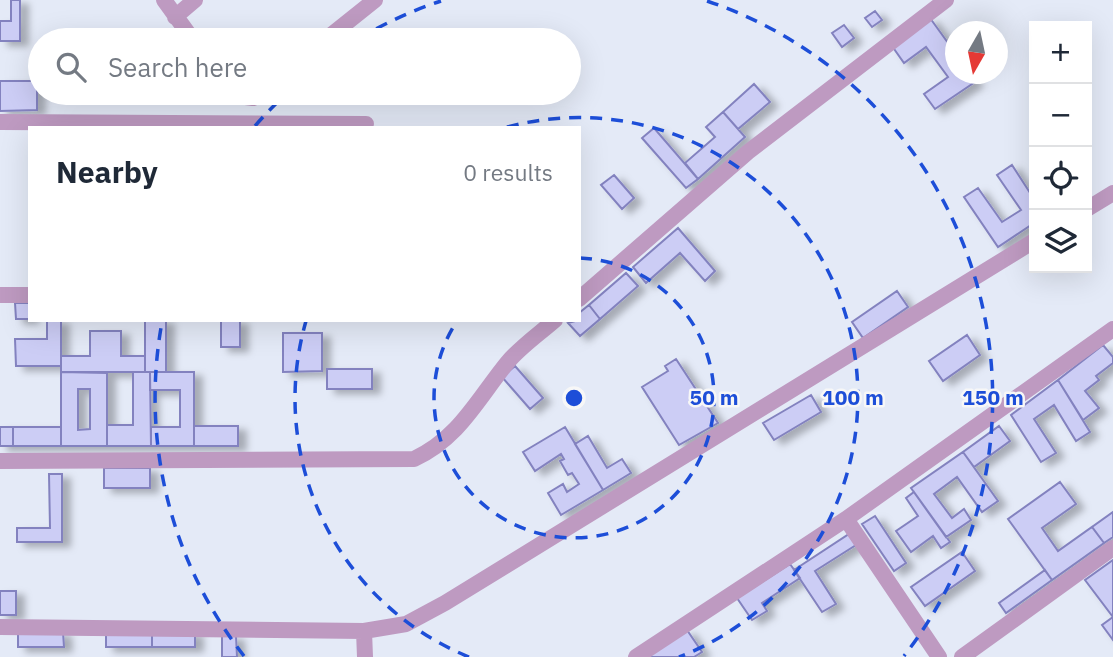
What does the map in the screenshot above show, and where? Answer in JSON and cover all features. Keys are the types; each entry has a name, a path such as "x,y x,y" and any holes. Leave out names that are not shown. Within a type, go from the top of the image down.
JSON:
{"street":[{"path":"164,0 184,28"},
{"path":"175,17 195,0"},
{"path":"340,28 375,0"},
{"path":"581,297 748,152 946,0"},
{"path":"0,122 366,124"},
{"path":"1092,206 1113,193"},
{"path":"0,627 364,631 406,624 445,603 1029,244"},
{"path":"0,295 28,295"},
{"path":"0,461 414,459 433,450 467,418 508,361 553,322"},
{"path":"636,657 846,519 1113,329"},
{"path":"846,519 939,657"},
{"path":"963,657 1113,548"},
{"path":"364,631 365,657"}],"building":[{"path":"11,0 20,0 20,41 0,41 0,21 11,21"},
{"path":"875,11 882,20 872,27 865,18"},
{"path":"930,18 945,39 945,73 926,47 904,63 892,46"},
{"path":"844,25 854,38 842,47 832,33"},
{"path":"945,79 945,84 972,84 935,109 924,94"},
{"path":"0,81 28,81 28,105 37,105 37,110 0,111"},
{"path":"754,84 770,102 738,129 723,112"},
{"path":"723,112 745,137 698,179 685,163 715,137 706,127"},
{"path":"654,128 698,179 686,188 642,138"},
{"path":"1012,165 1029,191 1029,226 998,247 964,197 978,188 1002,222 1021,210 997,175"},
{"path":"614,175 634,198 622,209 601,185"},
{"path":"678,228 715,271 705,281 680,253 646,283 633,267"},
{"path":"626,273 638,286 600,319 589,305"},
{"path":"897,291 908,307 863,338 852,322"},
{"path":"15,303 28,303 28,319 16,319"},
{"path":"589,305 600,319 580,336 568,323 581,322 581,311"},
{"path":"47,322 61,322 61,366 16,366 15,339 47,339"},
{"path":"145,322 166,322 166,372 145,372"},
{"path":"221,322 240,322 240,347 221,347"},
{"path":"90,331 121,331 121,356 145,356 145,372 61,372 61,356 90,356"},
{"path":"283,333 322,333 322,371 283,372"},
{"path":"967,335 980,355 943,381 929,361"},
{"path":"1103,345 1113,357 1113,363 1096,376 1099,380 1085,391 1099,408 1083,420 1058,380"},
{"path":"676,359 718,423 679,445 642,387 668,371 665,366"},
{"path":"515,366 543,398 530,409 502,377"},
{"path":"327,369 372,369 372,389 327,389"},
{"path":"61,372 107,373 107,446 61,446","holes":["78,389 90,389 90,429 78,430"]},
{"path":"133,372 150,372 151,446 107,446 107,425 133,425"},
{"path":"150,372 194,372 194,446 151,446 151,427 180,427 180,390 150,390"},
{"path":"1058,380 1090,432 1076,441 1054,405 1034,419 1056,453 1041,462 1011,415"},
{"path":"811,395 821,412 774,440 763,423"},
{"path":"194,426 238,426 238,446 194,446"},
{"path":"999,426 1010,441 974,467 963,452"},
{"path":"0,427 13,427 13,446 0,446"},
{"path":"13,427 61,427 61,446 13,446"},
{"path":"565,427 603,490 561,515 548,493 563,484 567,492 579,484 572,473 568,475 560,461 564,459 561,454 535,471 523,452"},
{"path":"588,436 607,468 622,459 631,473 603,490 575,444"},
{"path":"963,452 998,501 982,512 957,477 934,494 952,518 964,509 971,520 946,537 911,488"},
{"path":"104,468 150,468 150,488 104,488"},
{"path":"49,474 62,474 62,542 17,542 17,528 50,528"},
{"path":"1060,482 1076,504 1042,528 1058,551 1092,527 1104,543 1052,580 1008,519"},
{"path":"914,492 950,542 941,548 933,536 911,552 896,531 918,516 906,498"},
{"path":"1113,512 1113,537 1104,543 1092,527"},
{"path":"875,516 906,563 894,571 862,524"},
{"path":"849,534 856,545 815,571 836,604 822,612 794,570"},
{"path":"962,552 975,571 925,606 911,587"},
{"path":"1113,560 1113,617 1085,580"},
{"path":"790,564 800,578 762,603 767,611 752,620 737,598"},
{"path":"1045,570 1052,580 1006,613 999,603"},
{"path":"0,591 16,591 16,615 0,615"},
{"path":"1113,617 1113,640 1102,625"},
{"path":"687,630 702,652 694,657 647,657"},
{"path":"18,632 63,632 64,647 18,647"},
{"path":"106,632 152,632 152,647 106,647"},
{"path":"152,632 195,632 195,647 152,647"},
{"path":"222,636 236,636 237,657 222,657"}]}
